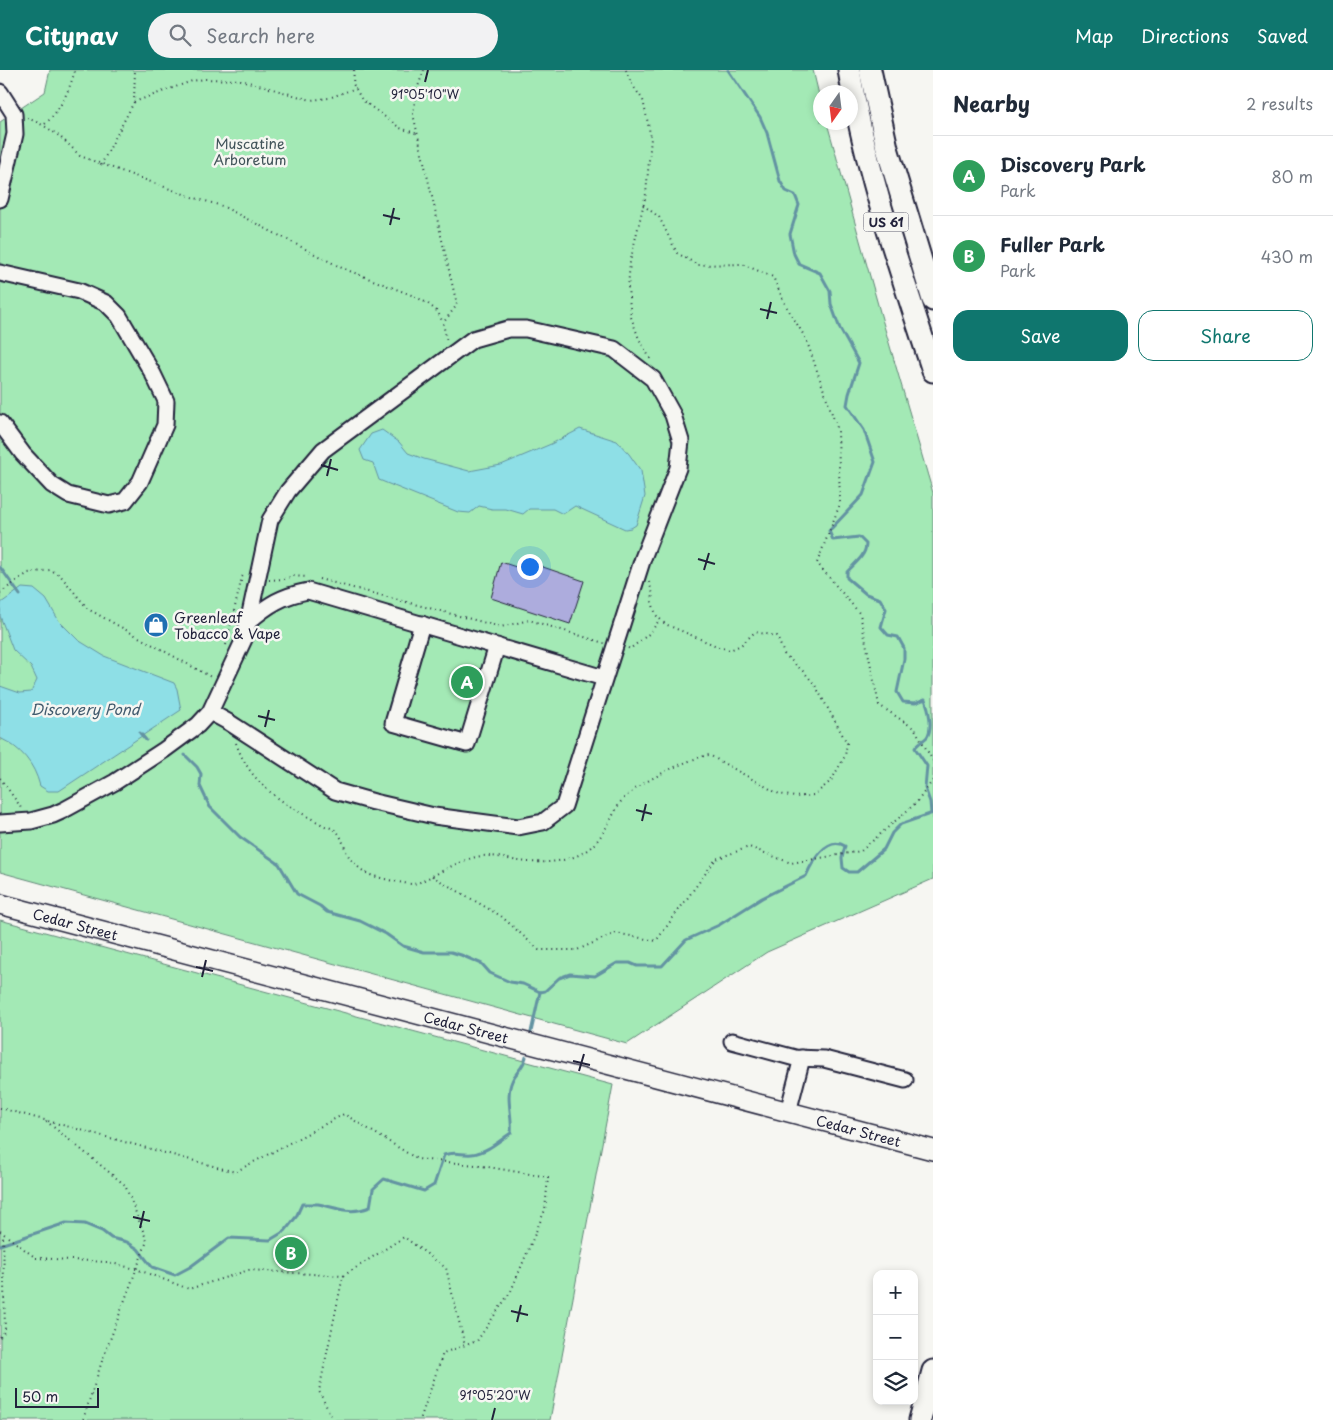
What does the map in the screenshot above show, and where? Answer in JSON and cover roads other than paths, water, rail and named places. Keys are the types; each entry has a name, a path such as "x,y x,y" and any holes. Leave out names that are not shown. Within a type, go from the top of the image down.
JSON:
{"highway":[{"name":"US 61","path":"849,70 862,137 876,190 933,371"},
{"name":"US 61","path":"870,70 887,148 933,300"},
{"path":"920,1420 933,1371"}],"main road":[{"name":"Cedar Street","path":"0,904 933,1150"}],"lane":[{"path":"0,92 14,114 15,134 0,199"},
{"path":"0,273 78,291 106,303 119,316 166,401 165,425 140,482 125,501 109,505 68,495 52,485 23,454 0,423"},
{"path":"0,823 31,821 64,810 114,782 164,750 198,725 210,712 245,637 248,622 250,578 270,520 288,491 323,450 473,339 508,329 526,329 614,349 653,378 672,415 681,441 678,468 643,558 564,806 542,822 518,827 434,816 374,802 335,791 210,712"},
{"path":"248,622 264,608 287,595 308,591 604,678"},
{"path":"422,624 393,723 468,744 496,646"},
{"path":"732,1041 795,1058 824,1059 905,1080"},
{"path":"788,1112 802,1058"}],"water":[{"path":"580,429 617,441 641,471 645,496 636,525 631,528 625,529 575,506 563,514 553,509 529,509 523,514 506,509 492,509 479,506 470,513 458,512 379,480 373,463 364,460 360,450 371,434 382,430 399,442 408,453 469,471 501,465 551,444"},
{"name":"Discovery Pond","path":"22,588 34,589 46,599 59,621 78,640 104,656 174,683 181,710 59,791 48,791 40,786 34,770 26,757 14,746 0,738 0,686 20,693 31,692 37,680 31,667 13,650 0,616 1,603"}],"waterway":[{"path":"728,70 760,117 767,133 780,181 786,191 795,195 799,205 790,234 794,254 799,264 820,273 830,291 831,304 840,329 859,363 847,405 864,430 875,462 863,495 829,531 833,540 859,537 866,544 862,556 847,572 847,578 866,594 880,599 886,609 881,627 888,635 898,637 904,648 904,659 897,692 903,702 915,703 925,699 929,713 930,729 927,737 915,748 927,766 925,788 930,802 931,813"},
{"path":"0,567 20,595"},
{"path":"140,733 146,740"},
{"path":"185,755 201,774 200,786 210,807 240,837 279,864 297,894 320,906 327,912 360,921 386,934 403,946 424,952 451,952 461,955 482,964 490,973 540,992"},
{"path":"540,992 545,991 559,978 570,974 595,976 617,963 630,963 637,966 662,966 686,940 719,925 762,898 806,876 816,857 826,847 832,844 845,846 842,858 843,868 849,872 857,872 884,849 892,833 901,824 933,813"},
{"path":"531,1032 540,992"},
{"path":"0,1245 66,1223 85,1224 102,1231 111,1238 127,1242 138,1249 152,1267 175,1275 190,1267 229,1238 270,1240 285,1231 296,1217 302,1204 318,1204 350,1211 370,1207 373,1189 384,1179 424,1191 434,1185 444,1155 451,1153 477,1153 492,1146 511,1133 510,1087 526,1057"}],"place":[{"name":"Greenleaf Tobacco & Vape","path":"156,625"},
{"name":"Discovery Park","path":"467,682"},
{"name":"Fuller Park","path":"291,1253"}],"park label":[{"name":"Muscatine Arboretum","path":"250,152"}]}
